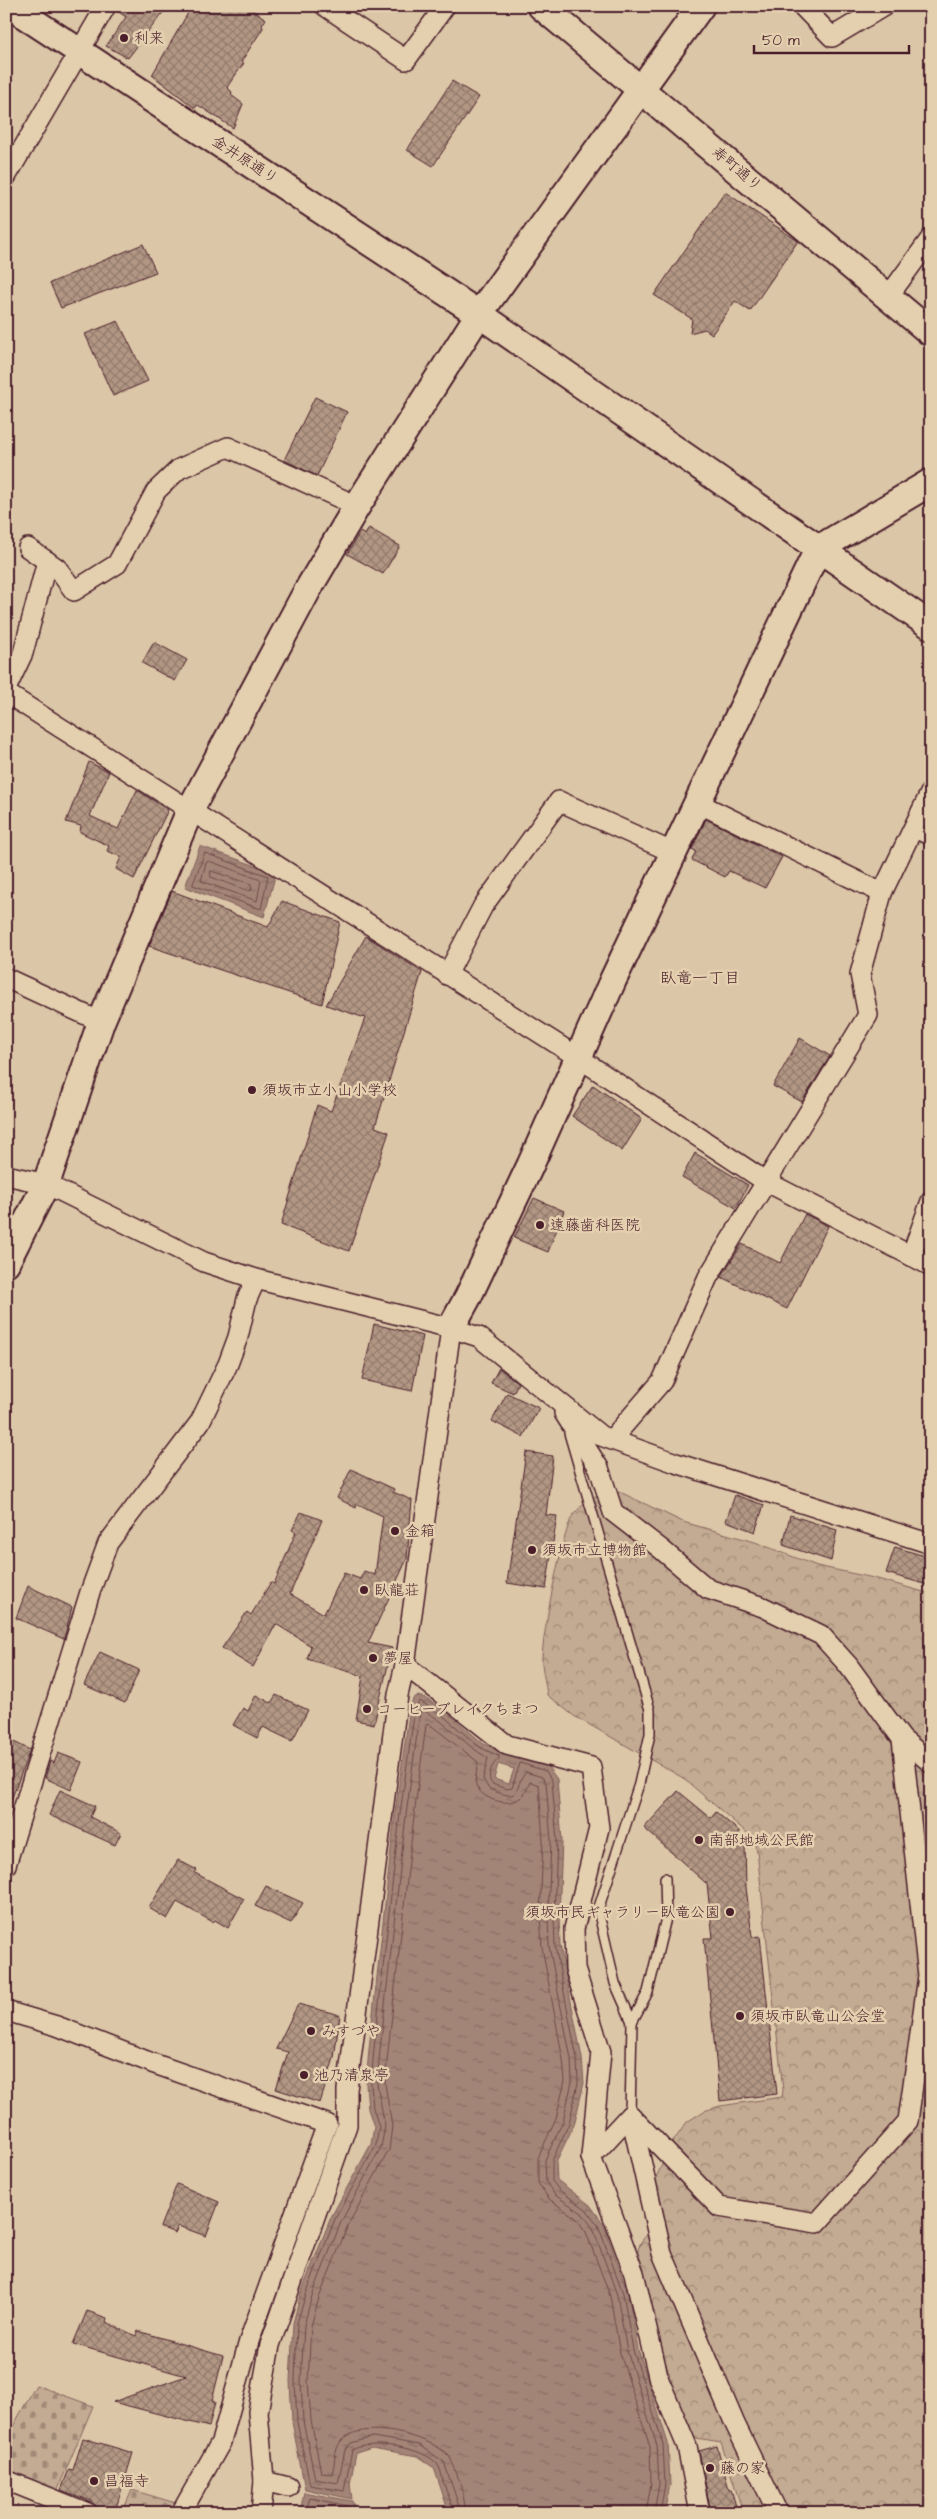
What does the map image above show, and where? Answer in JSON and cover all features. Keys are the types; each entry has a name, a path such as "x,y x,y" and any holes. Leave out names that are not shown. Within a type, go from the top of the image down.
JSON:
{"street":[{"name":"金井原通り","path":"10,6 479,314 931,626"},
{"path":"6,177 106,6"},
{"path":"325,6 406,60 445,6"},
{"name":"寿町通り","path":"541,6 931,333"},
{"path":"6,1263 46,1184 101,1022 190,810 307,591 357,506 479,314 702,6"},
{"path":"802,6 832,37 884,6"},
{"path":"888,297 931,238"},
{"path":"28,548 57,568 74,591 117,564 156,491 180,469 228,447 357,506"},
{"path":"261,2513 264,2481 258,2412 270,2345 347,2125 348,2090 383,1806 398,1695 405,1665 451,1328 468,1297 578,1058 818,549 931,482"},
{"path":"6,689 23,654 47,561"},
{"path":"6,693 578,1058 765,1181 931,1266"},
{"path":"612,1439 662,1381 708,1277 868,1015 860,974 882,893 931,791"},
{"path":"448,975 483,906 559,801 674,853"},
{"path":"698,803 882,893"},
{"path":"6,978 101,1022"},
{"path":"6,1175 46,1184 204,1262 256,1279 451,1328 479,1337 561,1407 601,1436 676,1463 928,1538"},
{"path":"911,1256 931,1201"},
{"path":"6,1865 90,1592 108,1543 200,1422 228,1364 238,1337 247,1299 256,1279"},
{"path":"561,1407 599,1468 613,1512 708,1589 763,1607 821,1635 848,1665 902,1739 931,1763"},
{"path":"405,1665 507,1745 591,1767 598,1828 574,1929 575,1969 601,2052 591,2157 634,2272 659,2380 687,2446 700,2513"},
{"path":"630,2115 719,2207 817,2223 908,2121 928,1976 902,1739"},
{"path":"6,2011 57,2026 152,2063 327,2124 249,2341 221,2442 190,2509"},
{"path":"591,2157 630,2115"},
{"path":"630,2115 662,2252 736,2424 778,2513"},
{"path":"6,2480 88,2513"},
{"path":"264,2481 288,2487"}],"lane":[{"path":"911,832 931,841"},
{"path":"561,1407 650,1710 650,1734 638,1784 598,1910 615,1983 632,2022 630,2115"},
{"path":"632,2022 648,1992 666,1918 665,1878"}],"green space":[{"path":"620,1492 683,1522 755,1542 817,1566 874,1578 931,1594 931,2513 743,2513 721,2442 690,2437 667,2376 637,2258 642,2240 656,2229 653,2184 672,2143 687,2122 704,2111 720,2106 782,2097 783,2090 757,1851 752,1837 683,1778 574,1716 547,1695 542,1653 553,1586 569,1523 574,1514 590,1499 600,1495"},
{"path":"36,2385 93,2406 57,2491 6,2471 6,2439"},
{"path":"132,2490 179,2504 174,2513 122,2513"}],"water":[{"path":"200,846 276,873 264,917 185,887"},
{"path":"417,1696 426,1698 445,1711 484,1744 548,1767 557,1779 562,1841 559,1917 560,1945 582,2058 584,2083 574,2125 556,2162 557,2180 590,2205 603,2223 628,2292 638,2349 668,2443 670,2485 664,2513 446,2513 447,2507 434,2468 417,2456 372,2448 356,2453 350,2484 352,2499 305,2489 292,2422 290,2381 293,2323 301,2293 331,2217 371,2144 374,2127 368,2109 366,2084 369,2049 395,1813 410,1707 413,1699","holes":["498,1764 514,1769 509,1784 494,1779"]},
{"path":"304,2492 352,2501 357,2513 300,2513"}],"building":[{"path":"117,6 168,6 128,58 106,46 126,17 116,10"},
{"path":"192,6 246,6 266,19 262,25 263,28 241,62 244,63 227,87 232,92 231,95 243,104 233,128 198,105 195,108 152,75"},
{"path":"452,81 479,97 433,166 407,150"},
{"path":"725,192 798,241 750,311 735,301 712,334 705,329 690,333 692,319 654,295"},
{"path":"143,244 156,272 61,308 50,283"},
{"path":"118,321 148,381 113,396 85,334"},
{"path":"315,397 347,412 317,476 284,460"},
{"path":"369,528 400,546 383,574 347,554 360,532 365,535"},
{"path":"154,642 187,660 175,681 142,663"},
{"path":"89,762 109,772 90,816 118,829 137,790 168,810 134,879 116,869 121,857 107,851 109,846 80,832 81,826 66,822"},
{"path":"706,819 782,857 765,888 729,871 725,877 692,860 696,851 692,849"},
{"path":"172,891 268,927 282,901 340,922 322,1004 149,946"},
{"path":"366,936 422,972 375,1127 389,1132 349,1251 281,1225 317,1105 331,1111 365,1018 326,1005"},
{"path":"800,1038 830,1056 802,1102 773,1086"},
{"path":"593,1085 642,1119 622,1151 572,1116"},
{"path":"695,1153 748,1185 736,1208 682,1177"},
{"name":"遠藤歯科医院","path":"534,1198 564,1211 548,1252 514,1238"},
{"path":"805,1214 828,1226 787,1309 721,1277 742,1244 780,1263"},
{"path":"374,1324 423,1336 412,1391 362,1380"},
{"path":"499,1368 518,1383 513,1393 491,1383"},
{"path":"507,1393 539,1408 523,1437 492,1421"},
{"name":"須坂市立博物館","path":"526,1452 553,1456 546,1515 557,1516 546,1589 507,1583"},
{"path":"351,1469 394,1489 393,1492 412,1500 407,1559 368,1643 392,1648 374,1724 356,1720 363,1676 307,1659 311,1646 276,1624 253,1667 222,1648 247,1612 251,1615 271,1582 274,1584 296,1532 292,1530 301,1512 322,1520 290,1594 324,1614 344,1573 360,1579 364,1571 375,1575 383,1516 357,1504 356,1508 337,1498"},
{"path":"735,1495 764,1505 755,1532 726,1521"},
{"path":"790,1515 837,1530 831,1561 783,1545"},
{"path":"895,1547 931,1558 931,1586 886,1573"},
{"path":"28,1586 72,1607 64,1639 16,1618"},
{"path":"100,1652 139,1670 125,1703 84,1685"},
{"path":"256,1695 271,1703 276,1695 308,1710 292,1741 263,1727 257,1738 233,1725 243,1708 248,1711"},
{"path":"6,1738 30,1750 10,1803 6,1803"},
{"path":"58,1753 82,1762 71,1790 45,1778 50,1761 54,1763"},
{"path":"60,1790 95,1806 90,1817 121,1833 115,1845 49,1815"},
{"path":"678,1791 711,1818 716,1812 740,1832 736,1837 745,1843 746,1887 752,1937 760,1936 777,2094 720,2101 704,1938 713,1938 707,1884 644,1828"},
{"path":"178,1860 197,1870 195,1873 244,1899 228,1928 177,1902 167,1919 149,1908"},
{"path":"266,1886 303,1903 291,1923 255,1906"},
{"path":"298,2004 340,2015 334,2058 320,2103 276,2089 288,2052 276,2049"},
{"path":"177,2184 219,2202 206,2236 178,2226 175,2233 160,2227"},
{"path":"87,2311 107,2318 106,2322 136,2336 138,2331 223,2356 212,2401 215,2402 209,2427 113,2402 186,2376 73,2344"},
{"name":"昌福寺","path":"83,2438 133,2453 116,2508 111,2506 109,2512 98,2509 91,2501 61,2490 69,2469 73,2470"},
{"path":"717,2446 738,2513 711,2513 699,2451"}],"place":[{"name":"利来","path":"124,38"},
{"name":"須坂市立小山小学校","path":"252,1090"},
{"name":"遠藤歯科医院","path":"540,1225"},
{"name":"金箱","path":"395,1531"},
{"name":"須坂市立博物館","path":"532,1550"},
{"name":"臥龍荘","path":"364,1590"},
{"name":"夢屋","path":"373,1658"},
{"name":"コーヒーブレイクちまつ","path":"367,1709"},
{"name":"南部地域公民館","path":"699,1840"},
{"name":"須坂市民ギャラリー臥竜公園","path":"730,1912"},
{"name":"須坂市臥竜山公会堂","path":"740,2016"},
{"name":"みすづや","path":"311,2031"},
{"name":"池乃清泉亭","path":"304,2075"},
{"name":"藤の家","path":"710,2468"},
{"name":"昌福寺","path":"94,2481"}],"district":[{"name":"臥竜一丁目","path":"700,978"}]}
